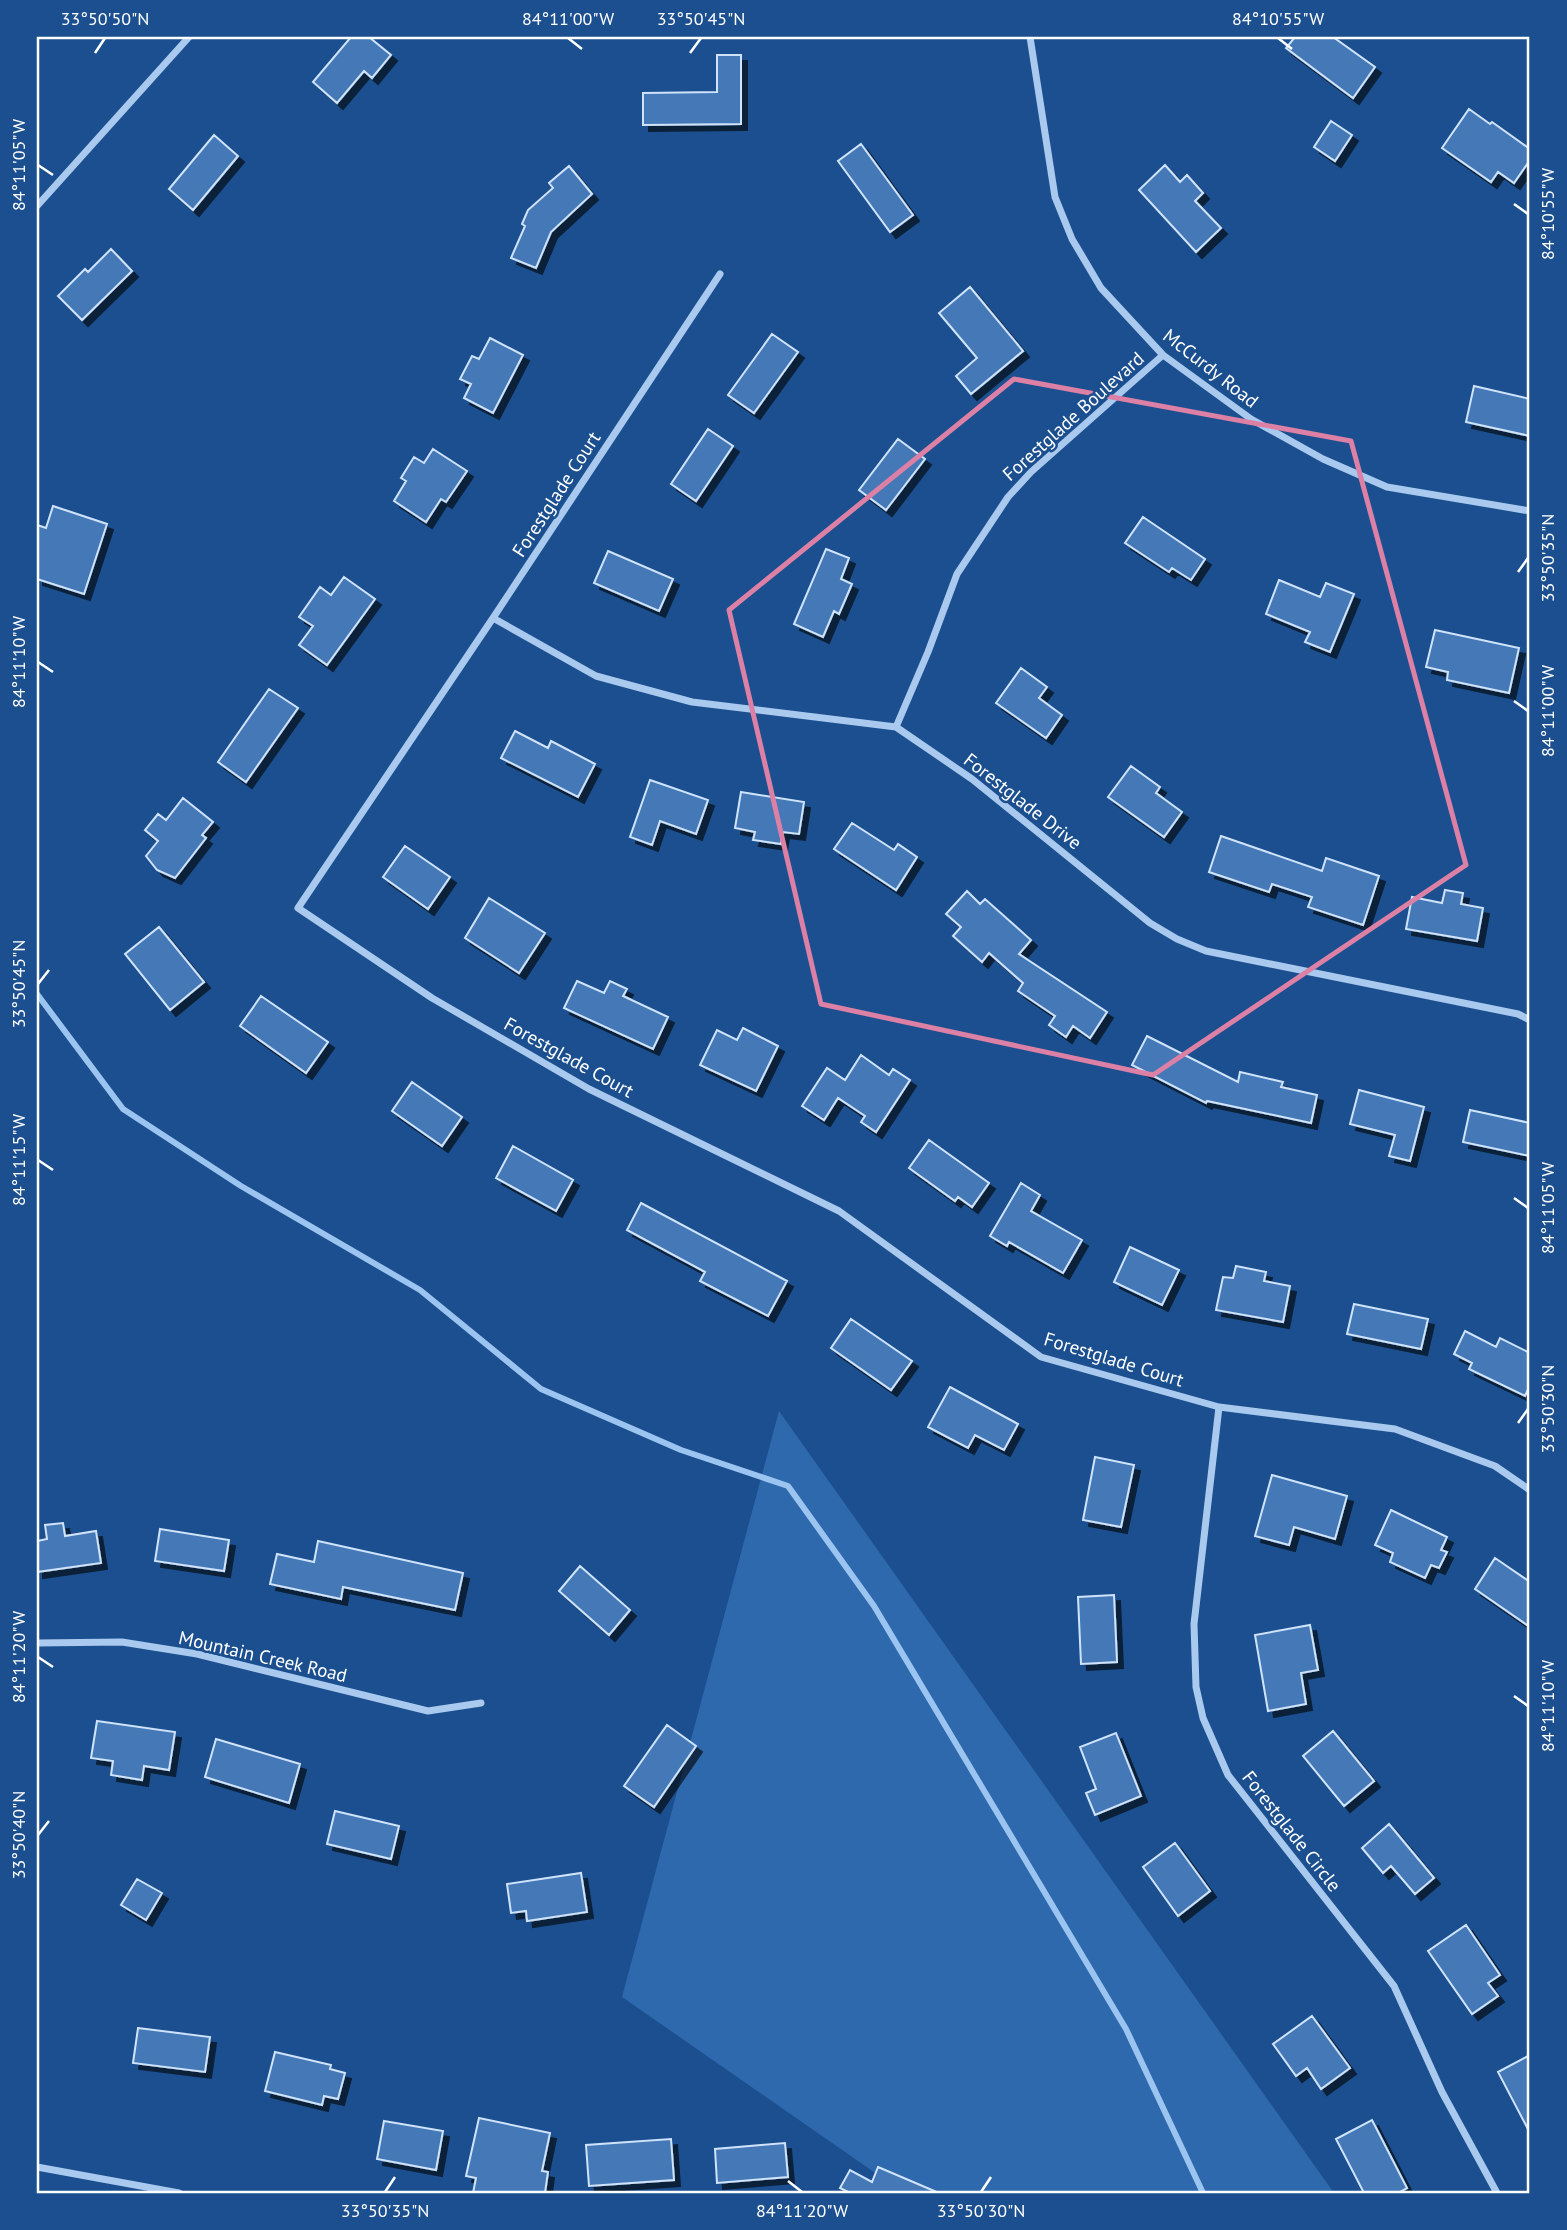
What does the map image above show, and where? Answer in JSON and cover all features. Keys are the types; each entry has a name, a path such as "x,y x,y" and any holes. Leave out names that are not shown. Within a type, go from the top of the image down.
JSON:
{"street":[{"path":"37,206 189,37"},
{"name":"McCurdy Road","path":"1030,37 1055,197 1072,239 1101,288 1163,355 1251,419 1323,459 1387,487 1530,510"},
{"name":"Forestglade Court","path":"720,274 298,908 432,999 589,1089 839,1211 1041,1357 1219,1408 1395,1429 1495,1466 1530,1490"},
{"name":"Forestglade Boulevard","path":"896,727 957,574 1008,497 1031,472 1163,355"},
{"name":"Forestglade Drive","path":"493,618 596,676 692,702 896,727 972,779 1150,923 1177,939 1206,951 1518,1014 1530,1020"},
{"name":"Forestglade Circle","path":"1219,1408 1194,1624 1196,1687 1203,1718 1228,1776 1394,1986 1442,2092 1497,2193"},
{"name":"Mountain Creek Road","path":"37,1643 122,1642 197,1654 428,1711 481,1703"},
{"path":"37,2167 180,2193"}],"highlighted area":[{"path":"1014,379 1351,441 1466,865 1153,1075 821,1004 729,610"}],"shaded area":[{"path":"779,1411 1334,2193 904,2193 622,1997"}],"building":[{"path":"351,37 369,37 391,55 372,78 364,71 337,103 313,82"},
{"path":"1295,37 1333,37 1375,67 1353,98 1286,48"},
{"path":"717,55 741,55 741,124 643,125 643,93 717,92"},
{"path":"1469,109 1530,149 1530,160 1514,183 1498,172 1491,182 1442,148"},
{"path":"1331,121 1352,135 1335,161 1314,147"},
{"path":"214,135 238,156 193,210 169,189"},
{"path":"861,144 913,215 890,232 838,161"},
{"path":"1165,165 1180,182 1187,175 1203,193 1195,201 1221,228 1196,252 1139,190"},
{"path":"569,166 592,194 551,232 536,268 511,258 525,226 522,224 528,210 553,188 549,183"},
{"path":"111,249 132,271 82,320 58,296 85,269 88,272"},
{"path":"970,287 1023,351 971,394 956,376 977,358 939,313"},
{"path":"772,334 798,352 754,413 728,395"},
{"path":"490,338 523,355 493,413 464,398 471,384 460,379 472,356 479,359"},
{"path":"1474,386 1530,399 1530,436 1466,422"},
{"path":"708,429 733,446 696,501 671,484"},
{"path":"898,439 925,459 886,510 859,490"},
{"path":"433,449 467,471 446,502 441,499 426,522 394,501 406,481 401,478 414,457 424,463"},
{"path":"53,506 107,524 84,594 37,579 37,525 46,528"},
{"path":"1143,517 1205,559 1191,580 1172,568 1169,572 1125,543"},
{"path":"826,549 849,558 841,579 852,584 839,614 834,611 823,637 794,624"},
{"path":"608,551 673,579 659,611 594,583"},
{"path":"344,577 375,599 327,665 299,645 313,626 299,617 320,587 331,595"},
{"path":"1279,580 1320,597 1326,583 1354,594 1330,652 1305,642 1310,632 1266,614"},
{"path":"1435,630 1519,648 1509,693 1447,680 1448,672 1426,667"},
{"path":"1021,668 1047,687 1039,698 1062,715 1046,738 996,703"},
{"path":"269,689 298,708 246,782 218,762"},
{"path":"515,731 548,748 551,741 595,764 578,797 501,758"},
{"path":"1131,766 1160,787 1156,793 1182,812 1164,837 1108,797"},
{"path":"650,780 708,800 696,834 660,821 652,845 630,837"},
{"path":"741,792 804,802 799,834 783,832 781,844 753,840 755,832 735,828"},
{"path":"183,798 213,822 202,835 206,838 175,878 157,870 146,856 158,841 145,830 158,814 166,820"},
{"path":"852,823 894,850 898,844 917,857 896,890 834,849"},
{"path":"1221,836 1322,871 1326,858 1379,876 1363,925 1308,907 1312,897 1272,884 1269,892 1209,872"},
{"path":"405,846 450,877 428,909 383,877"},
{"path":"1445,890 1463,893 1461,904 1483,908 1477,941 1406,929 1412,897 1442,903"},
{"path":"967,891 980,904 985,899 1031,940 1019,954 1107,1012 1090,1038 1073,1026 1066,1037 1049,1025 1055,1016 1018,991 1023,983 989,953 982,962 953,936 961,927 946,914"},
{"path":"489,898 545,933 519,973 465,938"},
{"path":"159,927 204,982 170,1010 125,954"},
{"path":"577,981 604,993 610,981 627,989 623,996 668,1017 653,1049 564,1008"},
{"path":"261,996 328,1042 306,1073 240,1026"},
{"path":"743,1028 778,1046 756,1091 700,1065 717,1030 737,1040"},
{"path":"1147,1036 1238,1082 1240,1072 1283,1082 1281,1087 1317,1095 1311,1123 1207,1101 1206,1103 1132,1065"},
{"path":"861,1055 889,1075 893,1069 910,1080 876,1132 861,1122 865,1116 838,1098 824,1120 802,1106 827,1068 845,1080"},
{"path":"412,1082 462,1117 442,1146 392,1111"},
{"path":"1359,1090 1424,1107 1410,1161 1389,1156 1395,1135 1350,1124"},
{"path":"1470,1110 1530,1123 1530,1156 1463,1142"},
{"path":"929,1140 989,1183 972,1207 958,1197 955,1201 909,1168"},
{"path":"513,1146 573,1180 556,1211 496,1178"},
{"path":"1021,1183 1040,1195 1031,1211 1082,1240 1063,1273 1009,1242 1007,1246 990,1236"},
{"path":"641,1203 787,1281 768,1316 700,1281 705,1272 627,1230"},
{"path":"1130,1247 1179,1270 1162,1305 1114,1282"},
{"path":"1236,1266 1266,1272 1264,1281 1290,1286 1283,1322 1216,1310 1223,1277 1233,1278"},
{"path":"1354,1304 1428,1319 1421,1349 1347,1334"},
{"path":"851,1319 912,1361 891,1390 831,1348"},
{"path":"1465,1331 1496,1347 1500,1338 1530,1353 1530,1385 1525,1396 1469,1369 1472,1363 1454,1354"},
{"path":"950,1387 1018,1424 1004,1450 975,1435 968,1448 928,1427"},
{"path":"1095,1457 1134,1465 1121,1527 1083,1520"},
{"path":"1272,1475 1347,1496 1335,1539 1294,1527 1289,1545 1255,1536"},
{"path":"1391,1510 1447,1537 1441,1550 1447,1552 1439,1568 1431,1565 1425,1578 1390,1562 1393,1553 1375,1545"},
{"path":"63,1523 65,1536 96,1531 101,1563 37,1572 37,1541 47,1539 45,1525"},
{"path":"160,1529 229,1540 224,1571 155,1561"},
{"path":"318,1541 463,1573 455,1610 343,1587 341,1599 270,1584 277,1554 314,1562"},
{"path":"1495,1558 1530,1582 1530,1627 1475,1589"},
{"path":"580,1566 630,1610 609,1635 559,1591"},
{"path":"1114,1595 1117,1662 1081,1664 1078,1597"},
{"path":"1310,1625 1318,1670 1301,1673 1306,1704 1268,1711 1255,1635"},
{"path":"97,1721 175,1732 169,1770 144,1766 142,1780 111,1775 113,1761 91,1758"},
{"path":"667,1725 696,1746 654,1807 624,1786"},
{"path":"1333,1731 1374,1781 1344,1806 1303,1756"},
{"path":"1116,1733 1141,1796 1095,1815 1086,1793 1096,1789 1080,1747"},
{"path":"216,1739 300,1764 289,1803 205,1777"},
{"path":"335,1811 399,1826 391,1859 327,1844"},
{"path":"1389,1824 1434,1878 1415,1894 1391,1866 1383,1873 1362,1848"},
{"path":"1175,1843 1210,1891 1178,1916 1143,1867"},
{"path":"581,1873 587,1912 527,1921 526,1911 511,1913 507,1884"},
{"path":"137,1879 162,1893 146,1920 121,1905"},
{"path":"1466,1925 1500,1975 1488,1983 1498,1996 1472,2014 1428,1951"},
{"path":"1312,2016 1350,2068 1321,2089 1307,2068 1296,2076 1273,2044"},
{"path":"138,2028 210,2037 205,2072 133,2063"},
{"path":"275,2052 331,2065 330,2069 345,2073 338,2099 324,2096 322,2105 265,2091"},
{"path":"1530,2055 1530,2133 1498,2072"},
{"path":"479,2118 550,2133 542,2171 548,2172 545,2193 473,2193 476,2178 466,2176"},
{"path":"1372,2120 1407,2188 1398,2193 1364,2193 1336,2139"},
{"path":"384,2121 443,2131 436,2170 377,2159"},
{"path":"671,2139 674,2180 589,2186 586,2145"},
{"path":"785,2143 788,2177 717,2183 715,2149"},
{"path":"878,2167 939,2193 850,2193 840,2188 850,2170 872,2182"}],"waterway":[{"path":"37,994 123,1109 241,1186 420,1290 541,1389 681,1450 788,1486 874,1606 1126,2029 1203,2193"}]}
